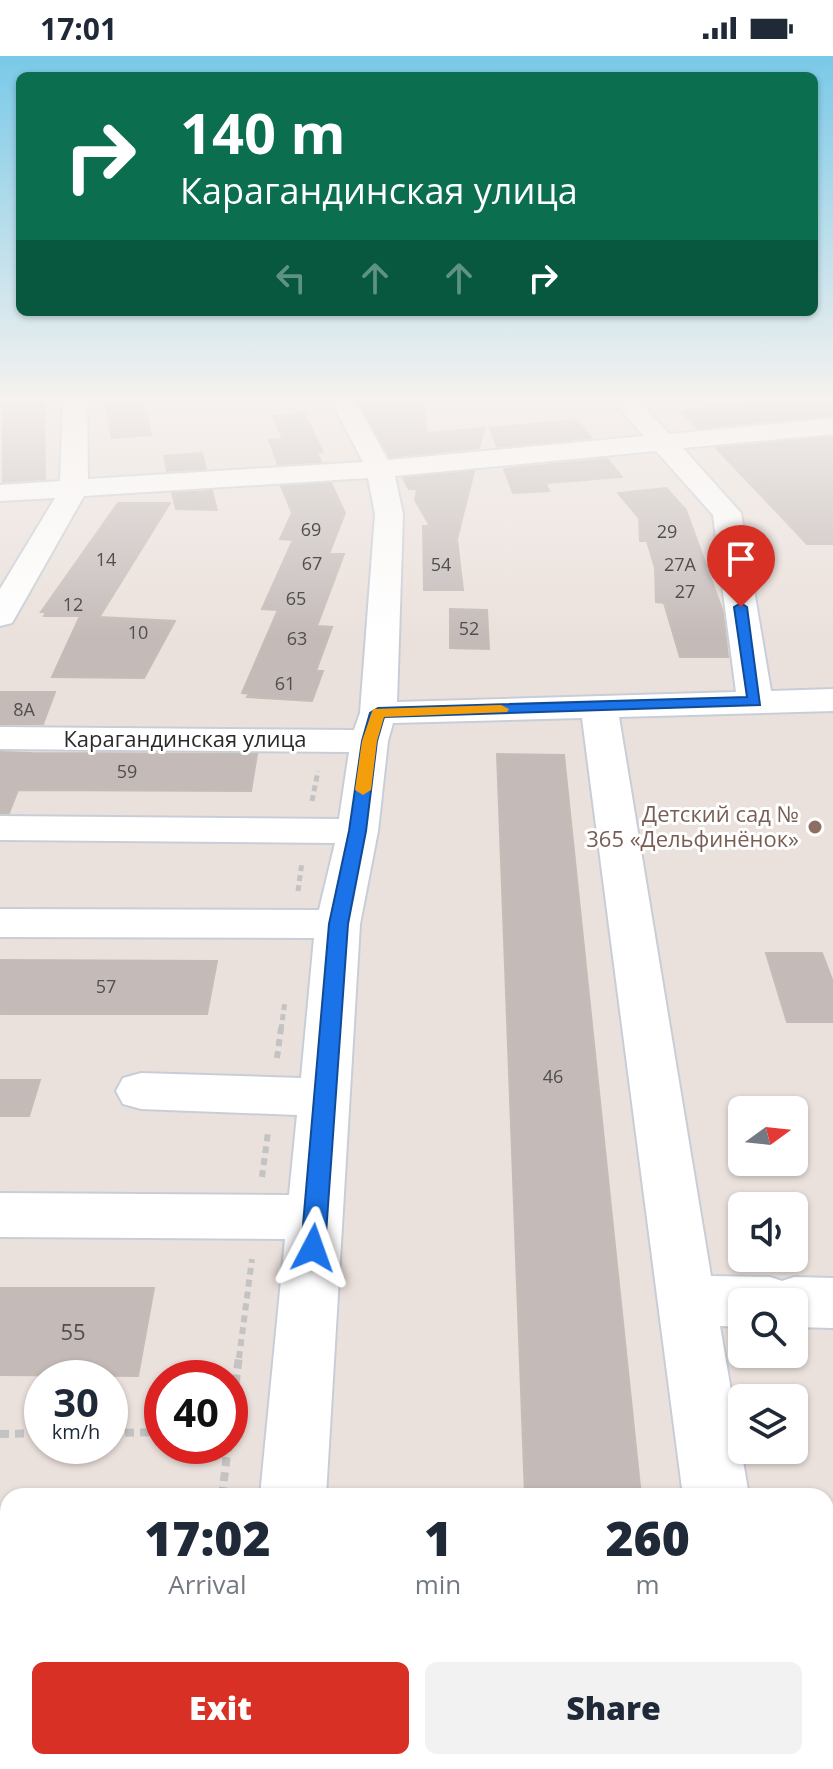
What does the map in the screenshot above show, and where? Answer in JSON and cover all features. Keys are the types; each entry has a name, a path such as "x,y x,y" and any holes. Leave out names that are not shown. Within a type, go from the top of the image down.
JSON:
{"street":[{"path":"0,616 74,489 74,479"},
{"path":"0,493 228,479"},
{"path":"294,1488 338,924 358,831 374,727 389,514 382,479"},
{"path":"698,479 727,513 755,702"},
{"name":"Карагандинская улица","path":"0,738 374,727 599,706 833,700"},
{"path":"599,706 715,1488"},
{"path":"0,828 358,831"},
{"path":"0,923 338,924"},
{"path":"141,1091 324,1097"},
{"path":"0,1215 315,1217"},
{"path":"686,1301 728,1302"},
{"path":"808,1302 833,1303"}],"path":[{"path":"0,1434 24,1433"},
{"path":"223,1488 226,1464"}],"building":[{"path":"3,479 45,479 45,479 3,482"},
{"path":"404,479 472,479 457,539 463,590 424,590 423,526 430,526 415,500 417,489 409,489"},
{"path":"508,479 597,479 546,483 549,491 513,493"},
{"path":"745,479 833,479 833,544 807,544"},
{"path":"331,483 345,513 329,554 344,554 317,626 332,627 316,671 323,671 312,701 247,697 249,694 242,693 278,610 262,609 293,540 280,539 292,513 281,486"},
{"path":"666,488 686,510 723,612 728,657 680,657 664,603 656,602 655,568 647,541 640,541 639,518 618,493"},
{"path":"212,491 217,510 176,509 172,493"},
{"path":"118,503 170,503 100,616 44,616 46,612 41,612"},
{"path":"450,609 487,610 489,649 450,648"},
{"path":"80,616 175,621 144,678 52,677"},
{"path":"0,692 55,692 43,724 0,724"},
{"path":"0,752 257,754 251,791 18,790 9,813 0,813"},
{"path":"497,754 564,755 640,1488 525,1488"},
{"path":"766,953 822,953 833,982 833,1022 787,1022"},
{"path":"0,960 217,961 207,1014 0,1014"},
{"path":"0,1080 40,1080 29,1116 0,1116"},
{"path":"0,1288 154,1288 138,1376 128,1376 128,1360 24,1360 24,1375 0,1375"}],"slow traffic":[{"path":"363,790 369,741 378,713 501,709"}],"place":[{"name":"Детский сад № 365 «Дельфинёнок»","path":"815,827"}],"route":[{"path":"313,1248 338,924 358,831 369,741 378,713 755,702 741,607"}]}
